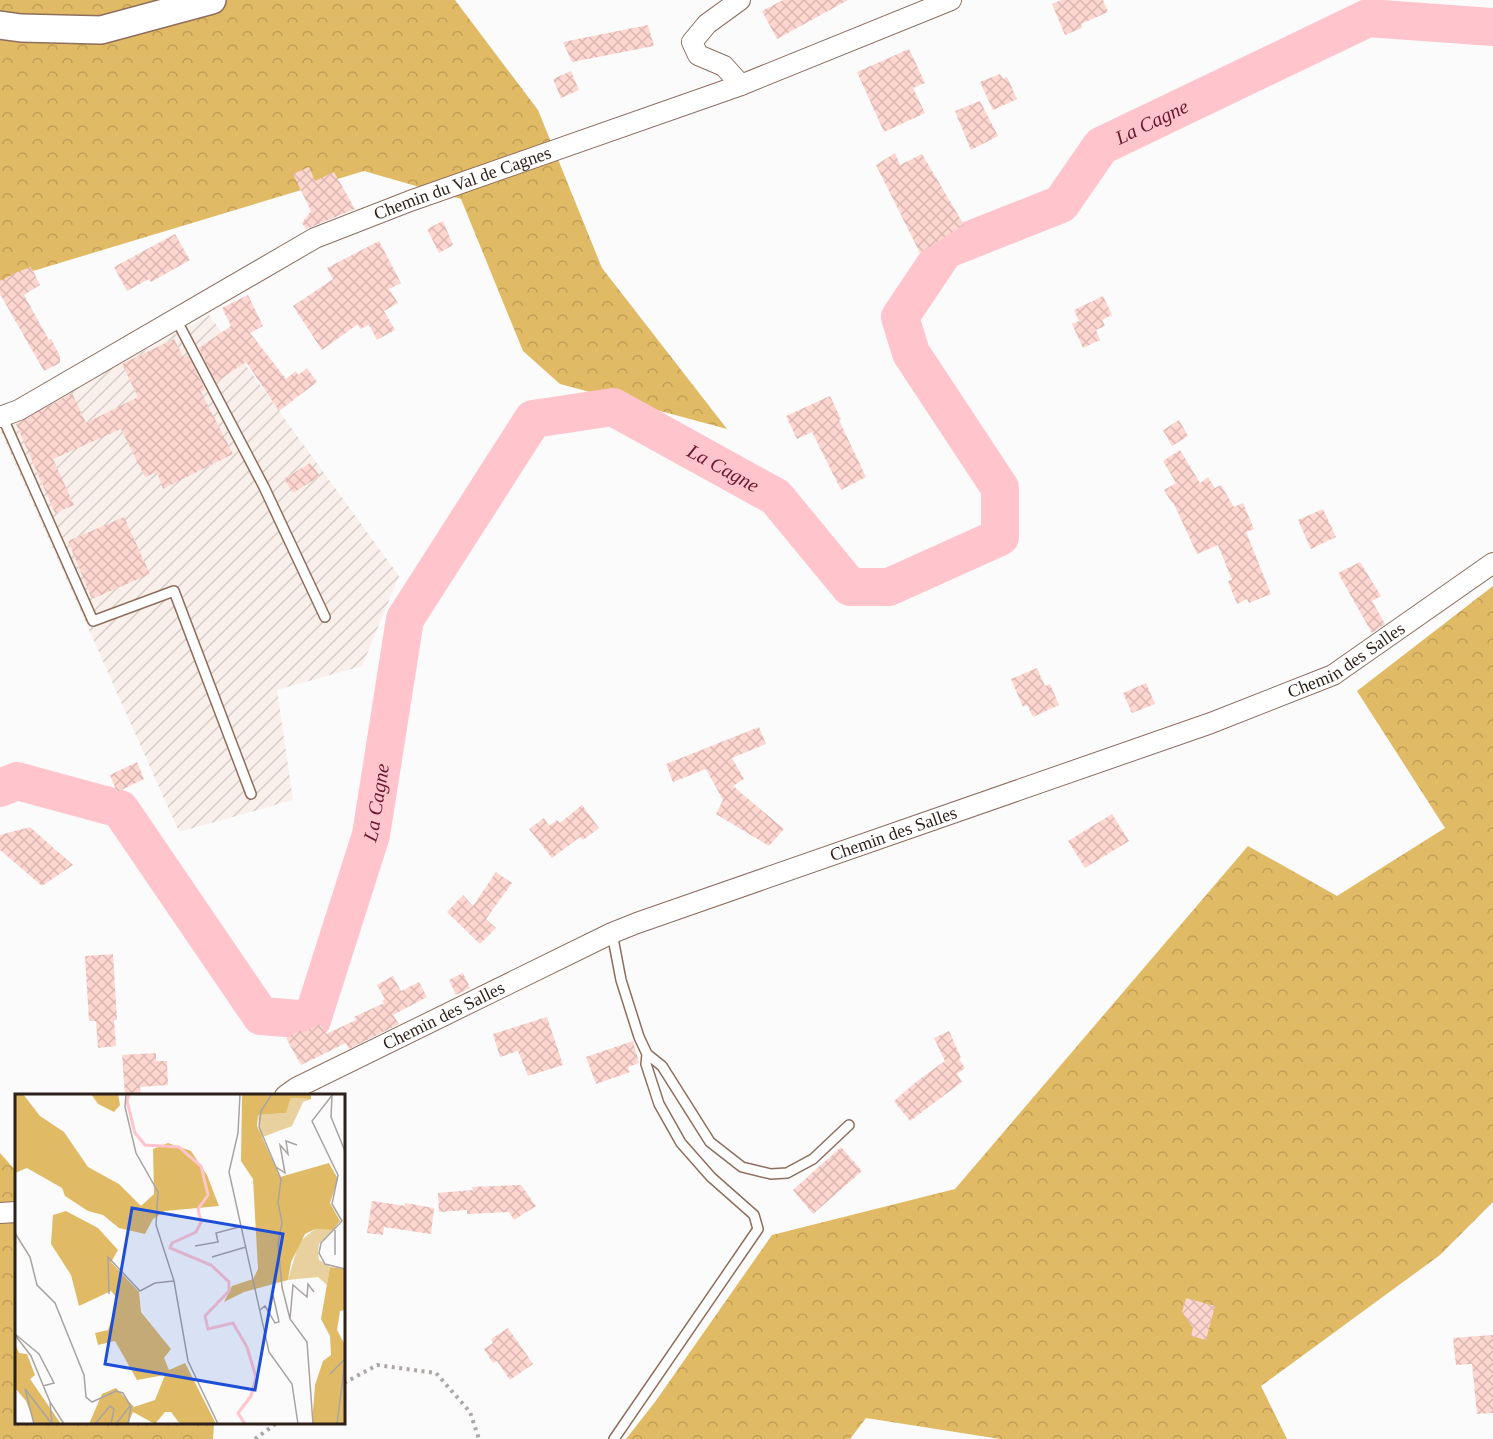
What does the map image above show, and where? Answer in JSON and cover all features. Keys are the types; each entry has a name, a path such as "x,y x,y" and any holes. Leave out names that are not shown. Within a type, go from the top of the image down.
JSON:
{"street":[{"path":"0,26 101,30 212,0"},
{"path":"740,0 707,24 692,42 698,55 724,66 741,85"},
{"name":"Chemin du Val de Cagnes","path":"1,417 19,410 315,238 410,201 741,85 951,0"},
{"name":"Chemin des Salles","path":"287,1094 612,933 1200,727 1333,675 1493,563"},
{"path":"0,1213 15,1212"}],"lane":[{"path":"176,319 264,487 324,616"},
{"path":"1,417 93,621 174,591 250,794"},
{"path":"612,933 621,980 639,1037 647,1054 662,1066 710,1142 742,1167 771,1174 787,1173 813,1159 849,1125"},
{"path":"614,1439 758,1230 754,1215 711,1177 681,1143 659,1104 646,1064 647,1054"}],"path":[{"path":"345,1382 377,1365 436,1373 470,1412 479,1439"},
{"path":"255,1439 275,1424"}],"shaded area":[{"path":"209,315 399,576 362,666 277,690 293,800 179,832 0,430"}],"green space":[{"path":"0,0 455,0 538,110 602,268 727,429 560,384 523,351 461,199 364,171 0,281"},
{"path":"1493,586 1493,1202 1440,1255 1261,1386 1287,1439 1000,1439 866,1418 850,1439 626,1439 655,1402 772,1235 955,1189 1248,846 1337,896 1445,828 1357,691"},
{"path":"0,1153 15,1170 15,1424 214,1424 213,1439 0,1439"}],"building":[{"path":"783,0 848,0 777,39 762,11"},
{"path":"1061,0 1103,0 1108,12 1081,24 1082,28 1065,35 1052,4"},
{"path":"648,25 654,46 572,62 563,42"},
{"path":"909,49 925,83 913,88 925,113 884,132 857,72"},
{"path":"571,71 579,90 561,98 553,79"},
{"path":"1000,74 1003,79 1007,77 1017,99 993,110 980,82"},
{"path":"980,101 998,136 971,150 955,111"},
{"path":"895,153 900,165 922,154 964,225 920,253 876,165"},
{"path":"309,167 315,181 334,172 355,209 306,229 302,223 311,211 293,174"},
{"path":"443,221 453,245 439,253 427,229"},
{"path":"175,234 190,260 151,282 149,279 127,291 114,267"},
{"path":"379,241 401,283 389,289 398,303 384,311 395,330 377,340 369,325 360,329 358,324 322,350 293,306 333,279 327,268"},
{"path":"31,267 40,285 24,295 60,356 60,363 44,371 0,294 0,281"},
{"path":"248,295 263,326 250,333 286,379 296,371 298,375 307,368 317,382 279,411 246,362 216,382 199,348 231,326 222,308"},
{"path":"1103,296 1112,315 1102,320 1105,326 1096,330 1100,340 1083,348 1072,324 1079,321 1074,310"},
{"path":"174,339 184,358 188,356 205,389 201,392 233,454 163,489 157,472 145,477 121,429 53,459 74,505 55,513 16,424 72,393 86,423 138,397 122,364"},
{"path":"830,396 866,477 841,490 812,432 797,439 786,416"},
{"path":"1179,420 1188,436 1172,446 1163,430"},
{"path":"1180,450 1200,483 1208,477 1215,488 1221,485 1234,507 1243,503 1254,529 1246,532 1271,594 1249,603 1247,599 1237,604 1228,581 1232,580 1218,545 1197,554 1173,502 1164,490 1176,483 1163,461"},
{"path":"310,463 320,476 293,493 284,479"},
{"path":"1323,509 1336,537 1311,549 1298,520"},
{"path":"124,517 150,574 92,599 68,541"},
{"path":"1360,562 1381,596 1372,601 1385,624 1372,633 1338,573"},
{"path":"1037,668 1045,686 1050,684 1059,705 1033,717 1027,705 1023,707 1011,679"},
{"path":"1146,683 1155,704 1132,713 1123,693"},
{"path":"759,727 766,744 732,758 744,779 733,786 784,829 769,846 716,814 723,800 706,769 673,782 666,764"},
{"path":"137,762 144,779 117,792 110,775"},
{"path":"582,805 599,828 583,840 580,837 552,858 529,829 544,818 549,826 557,820 560,823"},
{"path":"1112,814 1129,841 1085,868 1068,841"},
{"path":"30,827 73,865 42,886 0,850 0,835"},
{"path":"496,872 512,883 486,919 496,928 480,944 447,912 463,895 473,906"},
{"path":"113,954 117,1020 114,1020 116,1046 98,1048 96,1021 89,1021 85,956"},
{"path":"463,973 470,988 456,995 449,980"},
{"path":"393,976 401,991 419,982 427,997 393,1015 399,1024 349,1049 346,1043 301,1065 286,1038 300,1030 302,1033 320,1024 326,1034 356,1020 354,1017 384,1003 382,1001 385,999 377,985"},
{"path":"547,1017 563,1065 528,1076 518,1051 500,1057 493,1034"},
{"path":"949,1031 961,1058 959,1059 965,1068 957,1074 962,1082 910,1121 894,1101 945,1061 934,1038"},
{"path":"633,1041 639,1063 628,1067 630,1072 596,1084 586,1057"},
{"path":"156,1053 156,1061 167,1061 168,1085 140,1087 141,1094 125,1094 122,1055"},
{"path":"841,1147 862,1171 813,1214 793,1190"},
{"path":"521,1185 536,1206 514,1220 509,1212 467,1214 467,1210 439,1212 438,1193 473,1190 472,1187"},
{"path":"372,1201 434,1208 431,1234 384,1227 383,1235 367,1233"},
{"path":"1186,1298 1215,1306 1206,1340 1191,1336 1193,1328 1182,1312"},
{"path":"508,1328 533,1364 510,1380 497,1361 493,1363 484,1349 493,1343 491,1339"},
{"path":"1493,1335 1493,1413 1477,1414 1472,1364 1456,1365 1453,1338"}],"waterway":[{"name":"La Cagne","path":"0,788 17,781 120,809 261,1016 312,1020 371,835 405,619 533,419 613,407 776,497 850,587 889,587 1000,537 1000,488 911,353 900,317 945,250 1061,204 1101,146 1368,18 1493,27"}]}
